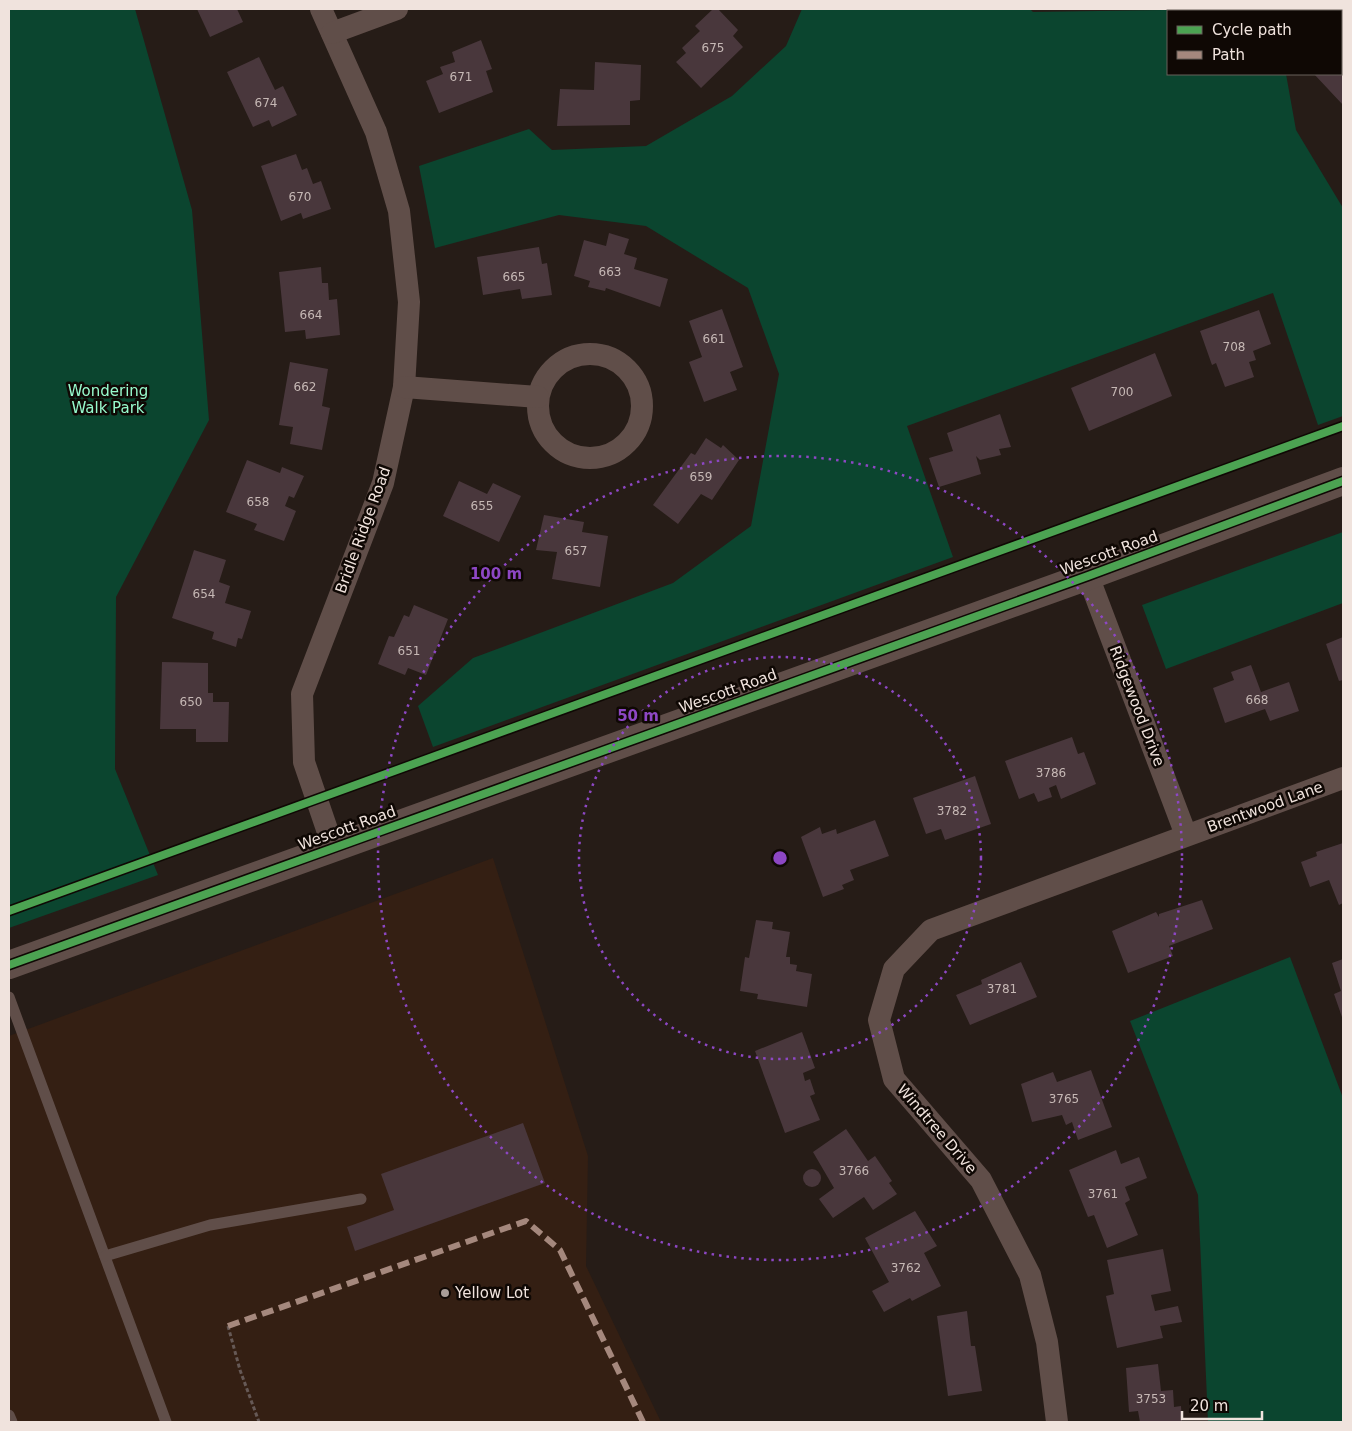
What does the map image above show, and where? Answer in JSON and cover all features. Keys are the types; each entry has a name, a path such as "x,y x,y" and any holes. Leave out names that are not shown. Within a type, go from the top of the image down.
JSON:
{"street":[{"name":"Bridle Ridge Road","path":"321,9 376,132 399,212 409,302 404,387 382,483 302,694 304,762 333,847"},
{"path":"332,32 397,9"},
{"path":"587,354 604,356 620,363 632,376 640,391 642,408 638,425 630,440 609,454 584,458 568,453 554,444 544,430 538,414 538,397 544,381 555,367 570,358 587,354"},
{"path":"404,387 538,397"},
{"name":"Wescott Road","path":"9,965 1088,576 1343,480"},
{"name":"Ridgewood Drive","path":"1088,576 1186,835"},
{"name":"Brentwood Lane","path":"1186,835 1343,778"},
{"name":"Windtree Drive","path":"1057,1422 1047,1342 1030,1275 981,1180 894,1079 879,1020 894,969 931,930 1186,835"}],"lane":[{"path":"9,998 166,1422"},
{"path":"104,1256 210,1225 361,1199"},
{"path":"9,1415 12,1422"}],"path":[{"path":"228,1326 240,1370 259,1422"}],"shaded area":[{"path":"493,858 588,1156 586,1266 661,1422 9,1422 9,1036"}],"green space":[{"name":"Wondering Walk Park","path":"9,9 135,9 192,210 209,420 116,597 115,769 158,875 9,928"},
{"path":"802,9 1030,9 1033,12 1226,9 1228,10 1167,10 1167,75 1286,75 1296,130 1343,208 1343,416 1318,425 1273,293 907,426 953,557 433,747 418,706 473,658 673,583 751,526 779,374 748,288 646,226 559,215 435,248 419,166 529,129 552,150 646,146 732,96 786,46"},
{"path":"1343,532 1343,603 1166,669 1142,605"},
{"path":"1290,957 1343,1098 1343,1422 1208,1422 1198,1195 1130,1021"}],"building":[{"path":"197,9 237,9 243,22 210,37"},
{"path":"713,9 718,9 738,30 733,36 743,47 701,88 676,62 686,53 682,48 700,31 695,26"},
{"path":"1342,28 1343,29 1343,105 1315,75 1342,75"},
{"path":"481,40 492,69 486,71 493,92 439,113 426,81 443,74 440,67 455,62 452,52"},
{"path":"259,57 275,90 283,86 297,115 272,127 269,120 253,127 227,72"},
{"path":"595,62 641,65 640,100 630,101 630,125 557,126 560,89 594,90"},
{"path":"296,154 302,170 307,168 313,184 321,181 331,209 303,219 301,213 281,221 261,166"},
{"path":"609,233 629,239 624,254 637,258 634,269 668,279 660,307 606,288 605,291 588,287 590,281 574,276 584,240 606,246"},
{"path":"539,247 542,264 547,263 552,295 522,299 520,289 483,295 477,257"},
{"path":"321,267 322,283 328,283 329,300 337,299 340,335 306,339 305,330 285,332 279,272"},
{"path":"722,309 743,367 730,372 737,390 704,402 689,362 702,357 689,321"},
{"path":"1259,310 1271,344 1253,351 1256,360 1249,362 1254,377 1225,387 1216,363 1212,365 1200,331"},
{"path":"1155,353 1172,396 1089,431 1071,388"},
{"path":"290,362 328,369 322,406 330,408 322,450 290,444 293,427 279,425"},
{"path":"1000,414 1011,447 999,449 1001,455 980,460 976,456 981,474 939,487 929,458 953,451 947,433"},
{"path":"706,438 721,448 723,445 739,460 712,500 701,494 678,524 653,505 691,453 695,455"},
{"path":"247,460 280,473 282,467 304,476 294,498 289,496 285,506 296,511 284,541 254,530 257,524 226,512"},
{"path":"459,481 487,494 493,483 521,496 499,542 443,516"},
{"path":"544,515 584,522 582,532 608,536 600,587 552,579 557,552 536,550"},
{"path":"194,550 226,560 219,582 230,586 225,603 251,611 242,639 238,638 236,647 212,639 214,632 172,618"},
{"path":"414,605 448,619 426,675 408,668 405,675 378,664 389,636 394,637 404,615 409,617"},
{"path":"1343,637 1343,680 1339,681 1326,644"},
{"path":"162,662 208,663 208,693 213,693 213,702 229,702 228,742 196,742 196,729 160,729"},
{"path":"1251,665 1261,692 1289,682 1299,711 1270,721 1265,709 1225,723 1213,688 1234,680 1231,672"},
{"path":"1072,737 1078,754 1084,752 1096,784 1061,799 1056,785 1049,788 1052,797 1038,802 1034,793 1019,799 1005,761"},
{"path":"975,776 991,824 945,840 941,829 926,834 913,798"},
{"path":"875,820 889,856 850,870 854,880 842,885 844,889 823,897 801,837 820,827 822,834 836,829 837,834"},
{"path":"1343,843 1343,903 1339,905 1329,880 1310,887 1301,862 1317,856 1316,852"},
{"path":"1202,900 1213,929 1169,946 1173,956 1128,973 1112,931 1156,912 1159,917 1159,914"},
{"path":"756,920 773,922 772,929 790,932 786,957 790,957 790,964 797,965 796,971 812,974 807,1007 757,999 758,994 740,991 745,957 749,958"},
{"path":"1343,959 1343,1020 1334,994 1341,991 1332,963"},
{"path":"1021,962 1037,997 970,1025 956,995 982,984 981,980"},
{"path":"802,1032 815,1068 803,1073 805,1081 810,1079 815,1094 810,1096 820,1120 785,1133 755,1051"},
{"path":"1091,1070 1112,1127 1078,1140 1072,1122 1066,1125 1062,1115 1032,1122 1021,1084 1053,1072 1057,1082"},
{"path":"523,1123 545,1183 355,1251 347,1227 394,1210 381,1174"},
{"path":"846,1129 868,1161 875,1156 892,1181 889,1183 897,1194 873,1210 864,1197 833,1218 819,1199 834,1188 813,1152"},
{"path":"1116,1150 1121,1164 1139,1157 1147,1178 1125,1187 1130,1200 1125,1203 1138,1235 1107,1248 1094,1215 1088,1217 1069,1170"},
{"path":"812,1169 818,1172 821,1178 818,1184 812,1187 806,1184 803,1178 806,1172"},
{"path":"915,1211 937,1246 924,1253 941,1286 912,1301 910,1298 884,1312 872,1291 889,1282 865,1238"},
{"path":"1163,1249 1171,1291 1151,1295 1155,1311 1178,1306 1182,1322 1160,1326 1163,1338 1117,1348 1106,1296 1114,1294 1107,1260"},
{"path":"967,1311 971,1346 975,1346 982,1391 948,1396 937,1316"},
{"path":"1158,1364 1161,1391 1173,1390 1174,1407 1181,1406 1182,1422 1140,1422 1138,1411 1129,1412 1126,1368"}],"marked path":[{"path":"228,1326 526,1221 560,1250 643,1422"}],"cycle path":[{"path":"9,911 1343,426"},
{"path":"9,965 1088,576 1343,481"}],"place":[{"name":"Yellow Lot","path":"445,1293"}]}
